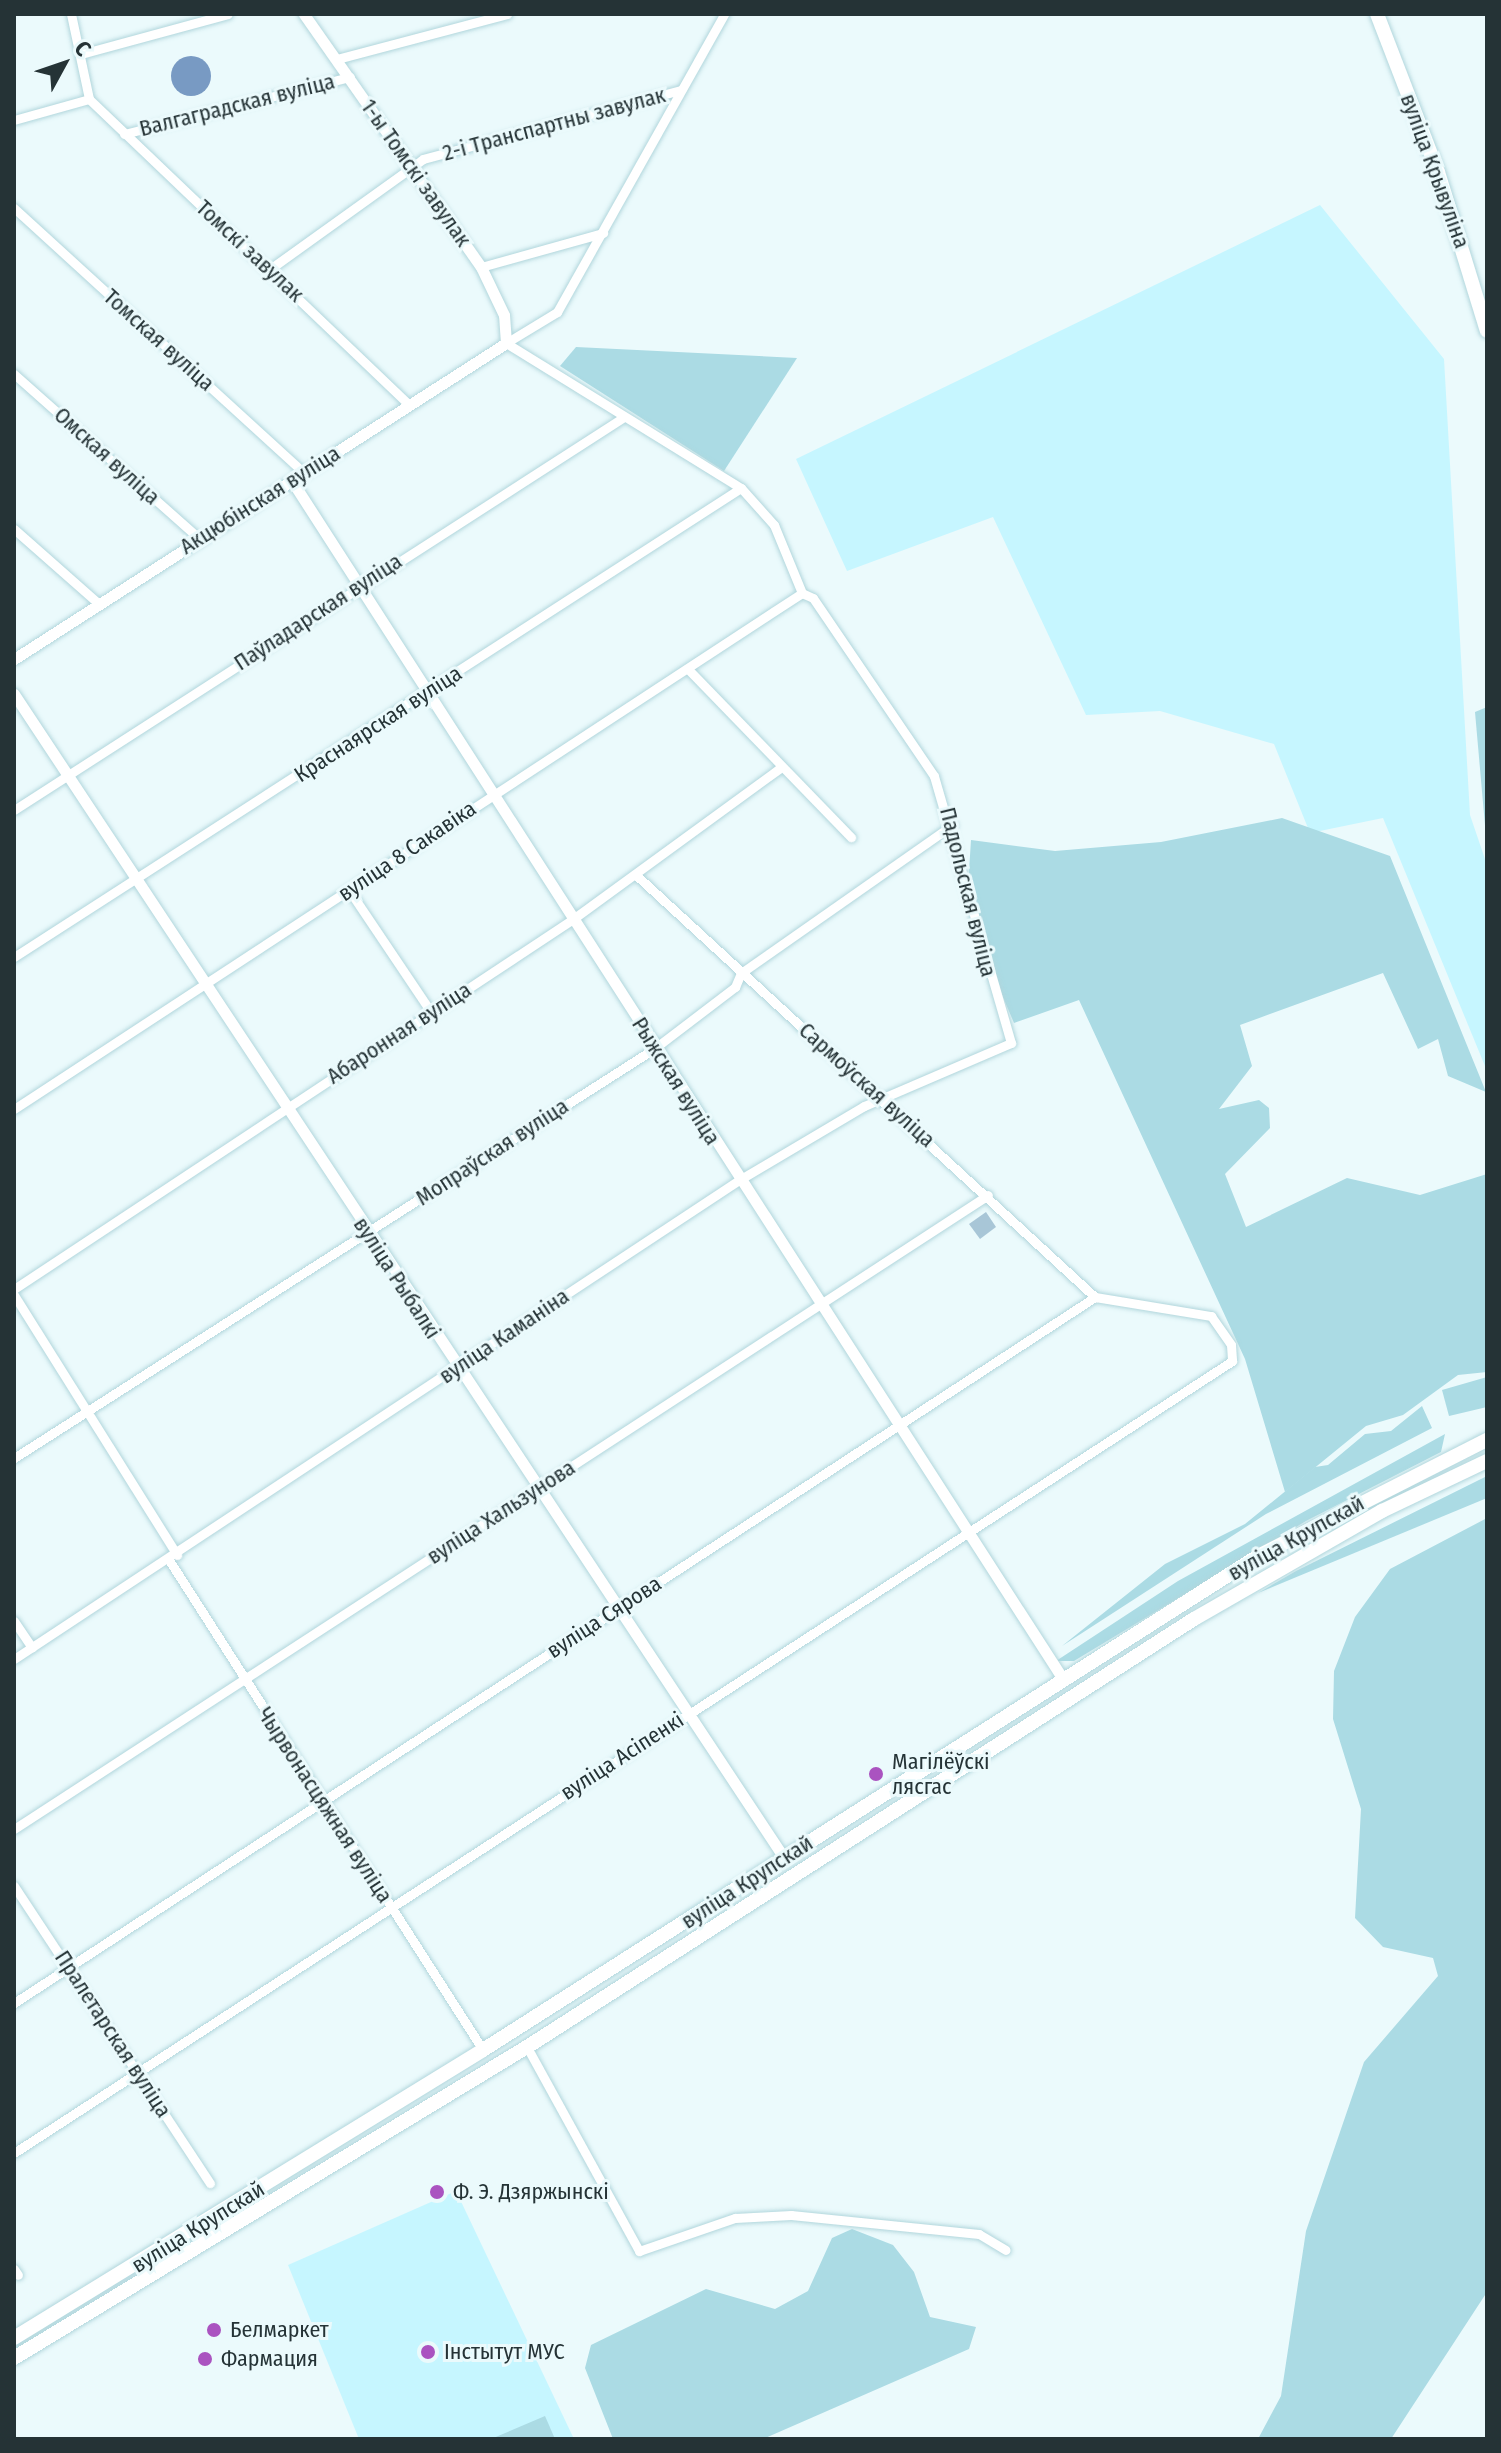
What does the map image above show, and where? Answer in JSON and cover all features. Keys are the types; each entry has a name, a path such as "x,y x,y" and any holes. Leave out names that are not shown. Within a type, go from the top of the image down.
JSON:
{"main road":[{"name":"вуліца Крывуліна","path":"1377,14 1443,186 1487,331"},
{"name":"вуліца Крупскай","path":"14,2338 483,2050 1258,1556 1487,1440"},
{"name":"вуліца Крупскай","path":"14,2358 527,2047 1194,1619 1382,1511 1487,1461"}],"street":[{"path":"14,120 89,99 71,14"},
{"path":"81,54 228,14"},
{"name":"1-ы Томскі завулак","path":"304,14 481,267 504,315 506,343"},
{"name":"Валгаградская вуліца","path":"337,59 507,14"},
{"path":"724,14 557,312 506,343 741,488 774,525 802,593"},
{"name":"Валгаградская вуліца","path":"124,134 350,77"},
{"name":"2-і Транспартны завулак","path":"270,269 412,166 681,90"},
{"name":"Томскі завулак","path":"89,99 409,405"},
{"name":"Томская вуліца","path":"14,208 304,473"},
{"path":"481,267 603,233"},
{"name":"Акцюбінская вуліца","path":"14,659 506,343"},
{"name":"Омская вуліца","path":"14,374 200,539"},
{"name":"Паўладарская вуліца","path":"14,810 357,585 624,417"},
{"name":"Рыжская вуліца","path":"292,481 425,693 1063,1679"},
{"name":"Краснаярская вуліца","path":"14,957 741,488"},
{"path":"14,529 98,603"},
{"name":"вуліца 8 Сакавіка","path":"14,1109 491,795 689,670 802,593"},
{"name":"Падольская вуліца","path":"802,593 813,598 934,776 952,825 968,911 1011,1043"},
{"path":"689,670 779,769 851,837"},
{"name":"вуліца Рыбалкі","path":"14,694 456,1367 784,1858"},
{"name":"Абаронная вуліца","path":"14,1292 285,1108 573,919 779,769"},
{"name":"Мопраўская вуліца","path":"14,1458 655,1048 735,987 741,973 952,825"},
{"name":"Сармоўская вуліца","path":"636,875 884,1099 1095,1297"},
{"path":"349,890 431,1012"},
{"name":"вуліца Каманіна","path":"14,1659 173,1558 739,1180 884,1099 1011,1043"},
{"name":"вуліца Хальзунова","path":"14,1829 988,1195"},
{"name":"Чырвонасцяжная вуліца","path":"14,1292 92,1410 244,1679 483,2050"},
{"name":"вуліца Асіпенкі","path":"14,2153 966,1530 1232,1361 1231,1345 1211,1316 1095,1297"},
{"name":"вуліца Сярова","path":"14,2003 1095,1297"},
{"path":"14,1621 32,1648"},
{"name":"Пралетарская вуліца","path":"14,1886 210,2183"},
{"path":"527,2047 639,2251 735,2218 791,2215 979,2234 1006,2250"}],"shaded area":[{"path":"191,56 205,62 211,76 205,90 191,96 177,90 171,76 177,62"},
{"path":"1320,205 1444,359 1470,815 1487,865 1487,1071 1383,818 1310,833 1274,744 1160,711 1086,715 993,517 847,571 796,459"},
{"path":"576,347 797,358 724,471 560,366"},
{"path":"1487,707 1487,848 1475,712"},
{"path":"1282,818 1390,856 1486,1092 1448,1076 1438,1039 1418,1049 1383,973 1240,1025 1252,1066 1219,1109 1259,1100 1269,1108 1270,1128 1225,1174 1246,1227 1347,1178 1420,1195 1487,1174 1487,1372 1458,1375 1403,1415 1366,1426 1285,1492 1245,1359 1079,1000 1014,1023 972,924 969,871 971,840 1055,851 1161,842"},
{"path":"1487,1377 1487,1407 1449,1416 1442,1390"},
{"path":"1422,1406 1432,1428 1266,1514 1062,1646 1165,1564 1245,1524 1315,1467 1328,1465 1365,1434 1391,1431"},
{"path":"1445,1434 1441,1452 1306,1521 1074,1661 1056,1661 1178,1581"},
{"path":"1487,1476 1487,1498 1258,1593 1296,1571"},
{"path":"1487,1518 1487,2292 1391,2439 1258,2439 1281,2396 1306,2231 1364,2062 1438,1976 1433,1958 1383,1947 1355,1918 1361,1809 1333,1719 1334,1671 1355,1617 1390,1569"},
{"name":"Інстытут МУС","path":"456,2191 574,2439 359,2439 288,2265"},
{"path":"852,2229 893,2245 914,2272 930,2317 976,2327 969,2349 763,2439 613,2439 585,2368 591,2345 706,2289 775,2309 808,2291 832,2238"},
{"path":"545,2416 555,2439 491,2439"}],"building":[{"path":"986,1212 996,1227 980,1239 969,1224"}],"place":[{"name":"Магілёўскі лясгас","path":"876,1774"},
{"name":"Ф. Э. Дзяржынскі","path":"437,2192"},
{"name":"Белмаркет","path":"214,2330"},
{"name":"Інстытут МУС","path":"428,2352"},
{"name":"Фармация","path":"205,2359"}]}
